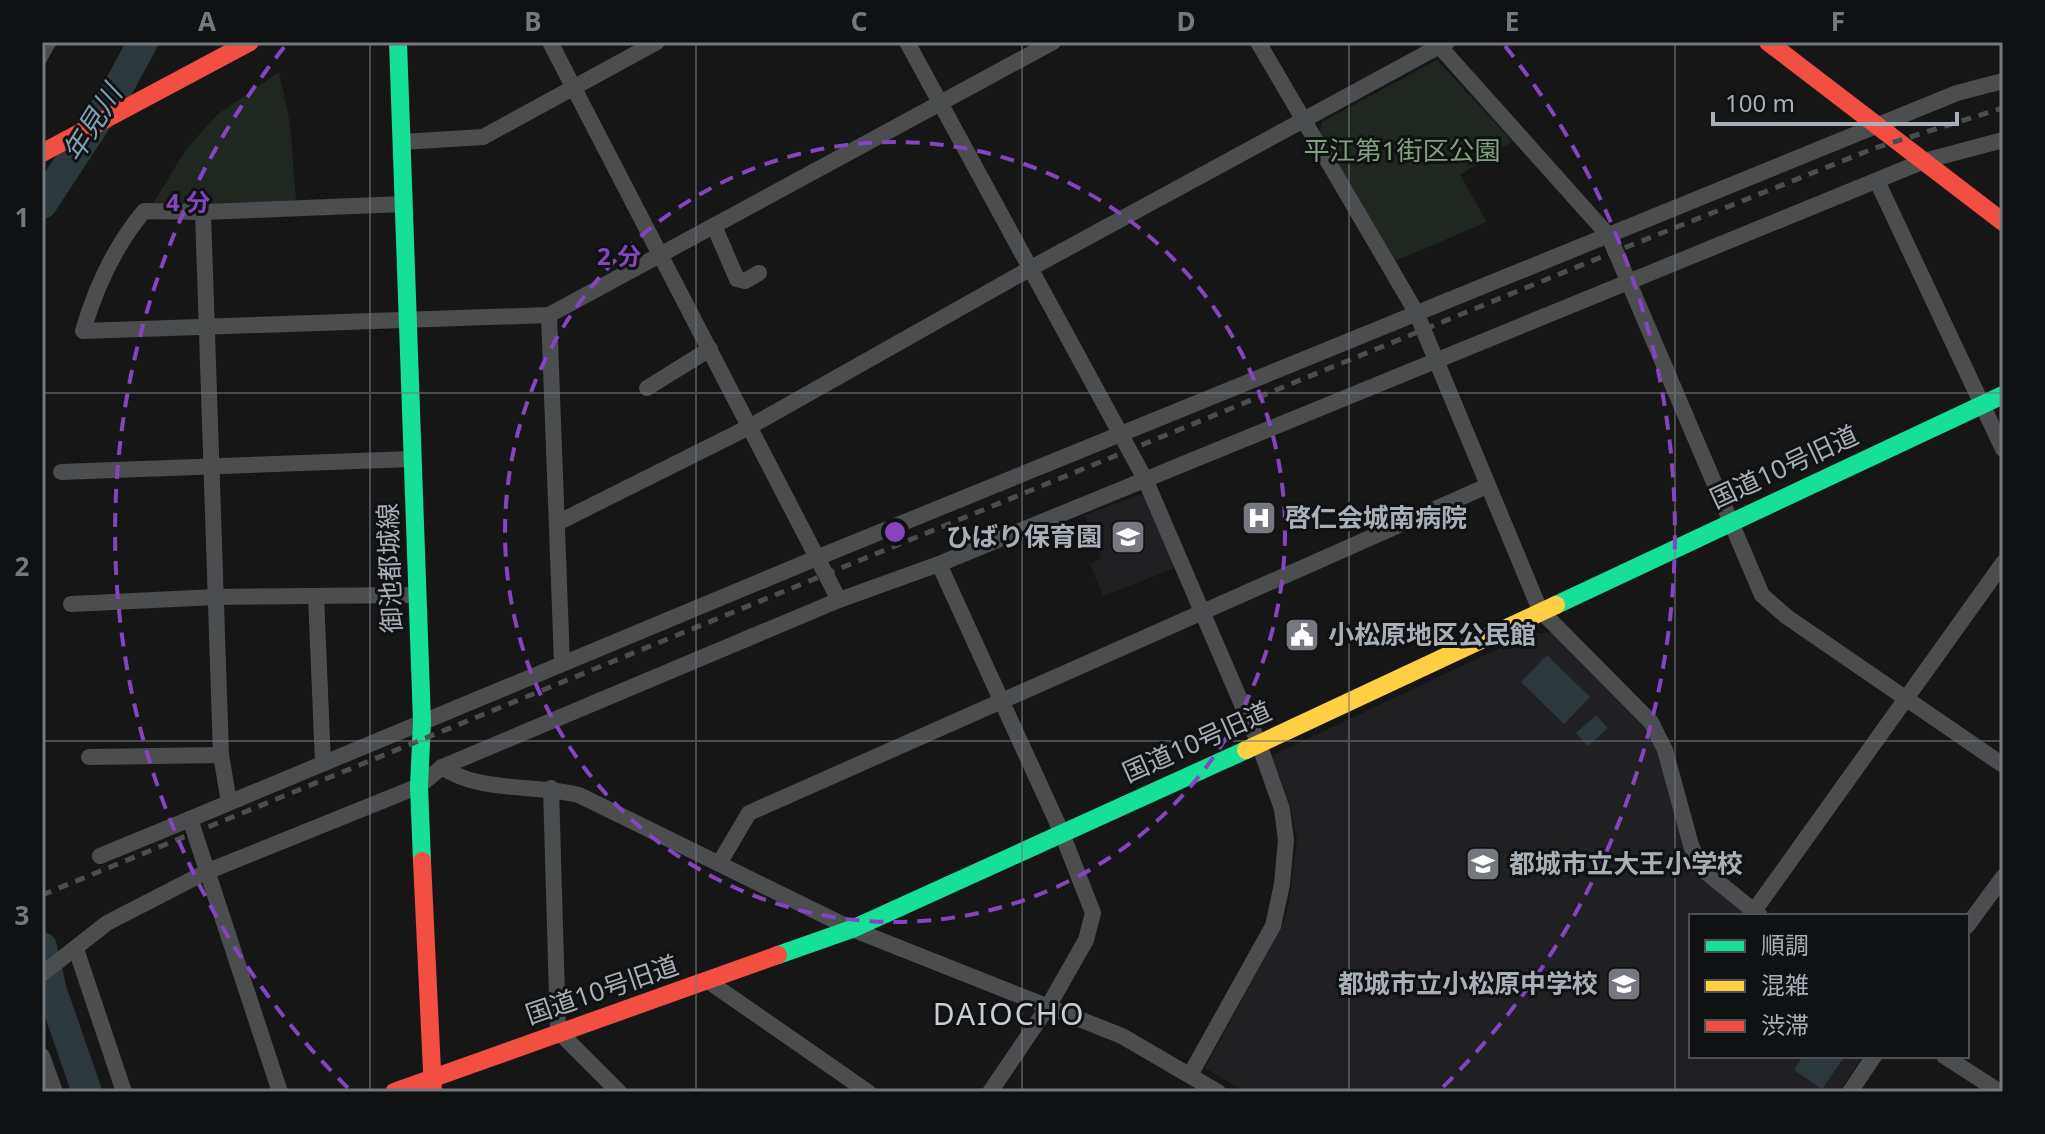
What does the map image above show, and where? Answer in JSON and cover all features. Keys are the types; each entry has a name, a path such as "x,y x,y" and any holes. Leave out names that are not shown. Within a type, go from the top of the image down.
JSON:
{"street":[{"path":"42,153 179,80 226,49 250,42"},
{"name":"御池都城線","path":"398,42 422,722 419,786 433,1085"},
{"path":"550,42 839,600"},
{"path":"402,142 483,137 657,42"},
{"path":"907,42 1031,268 1118,436 1145,479 1259,744 1282,809 1286,840 1282,884 1273,926 1190,1075"},
{"path":"404,204 203,212 144,211 126,233 97,284 83,331 549,315 1053,42"},
{"path":"1258,42 1307,120 1416,312 1540,610 1651,722 1665,750 1691,845 1701,868 1757,914 2003,563"},
{"path":"1768,42 2003,222"},
{"path":"559,522 751,426 1031,268 1444,45 1609,236 1762,595 1787,617 2003,765"},
{"path":"100,856 1416,312 1957,93 2003,81"},
{"path":"42,974 107,923 206,872 419,786 442,767 839,600 939,564 1924,161 2003,141"},
{"path":"1877,181 2003,449"},
{"path":"203,212 221,755 229,802"},
{"path":"714,226 737,279 745,281 759,273"},
{"path":"549,315 562,663"},
{"path":"647,388 710,349"},
{"name":"国道10号旧道","path":"394,1092 433,1085 558,1031 852,929 1061,831 1259,744 2003,395"},
{"path":"61,472 412,459"},
{"path":"720,862 749,813 1487,486"},
{"path":"939,564 1061,831 1093,913 1086,940 1049,1005 990,1092"},
{"path":"71,604 216,597 417,595"},
{"path":"316,596 323,763"},
{"path":"89,757 221,755"},
{"path":"442,767 460,780 551,788 579,795 852,929 1122,1036 1218,1092"},
{"path":"551,788 558,1031 619,1092"},
{"path":"190,819 280,1092"},
{"path":"1969,923 2003,877"},
{"path":"71,953 124,1092"},
{"path":"708,981 868,1092"},
{"path":"42,1056 55,1092"},
{"path":"1850,1092 1873,1058"},
{"path":"1947,1058 2000,1092"}],"lane":[{"path":"42,61 53,42"}],"shaded area":[{"name":"ひばり保育園","path":"1139,495 1147,499 1176,568 1103,596 1090,564 1101,558 1085,515"},
{"name":"都城市立大王小学校","path":"1532,633 1552,633 1646,725 1658,753 1687,857 1698,873 1748,914 1689,914 1689,1058 1861,1058 1840,1092 1245,1092 1205,1068 1283,924 1289,902 1297,839 1290,804 1271,756"},
{"path":"1547,655 1590,697 1564,724 1521,682"},
{"path":"1596,715 1608,728 1588,746 1576,733"},
{"path":"1802,1058 1844,1058 1822,1089 1794,1070"}],"green space":[{"name":"平江第1街区公園","path":"1437,60 1512,141 1460,175 1487,222 1395,261 1319,134 1322,122"},
{"path":"279,72 290,124 296,201 152,205 187,148 218,114"}],"waterway":[{"name":"年見川","path":"42,204 117,90 143,42"},
{"name":"年見川","path":"42,947 52,991 87,1092"}],"railway":[{"path":"42,895 1584,264 1875,148 2003,108"}],"traffic: fast":[{"path":"398,42 422,722 419,786 422,861"},
{"path":"1556,605 2003,395"},
{"path":"778,955 852,929 1246,750"}],"traffic: slow":[{"path":"1246,750 1556,605"}],"traffic: jam":[{"path":"42,153 250,42"},
{"path":"1768,42 2003,222"},
{"path":"422,861 433,1092"},
{"path":"394,1092 778,955"}],"place":[{"name":"啓仁会城南病院","path":"1259,518"},
{"name":"ひばり保育園","path":"1128,537"},
{"name":"小松原地区公民館","path":"1302,635"},
{"name":"都城市立大王小学校","path":"1483,864"},
{"name":"都城市立小松原中学校","path":"1624,984"}],"district":[{"name":"DAIOCHO","path":"1009,1015"}]}
